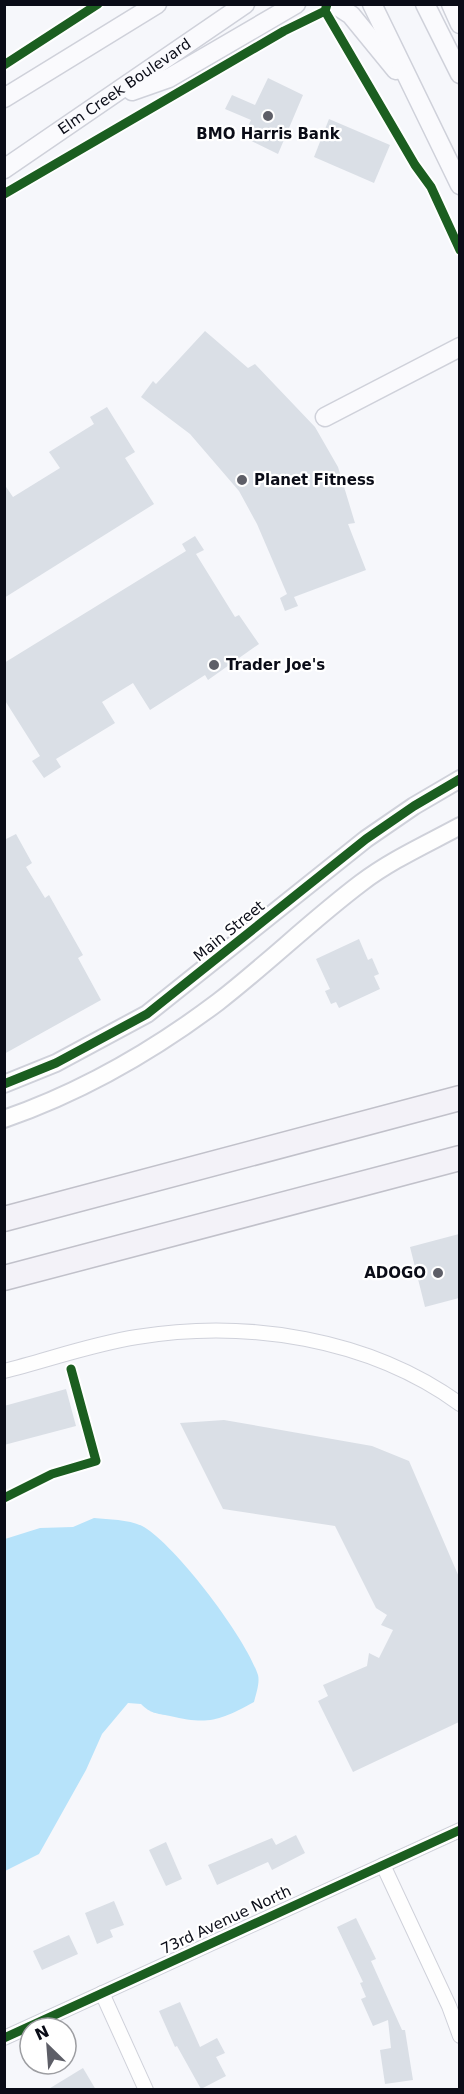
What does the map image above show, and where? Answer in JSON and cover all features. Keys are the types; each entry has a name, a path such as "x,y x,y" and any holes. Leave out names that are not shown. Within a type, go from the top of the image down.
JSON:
{"highway":[{"path":"4,1219 455,1098"},
{"path":"4,1278 459,1158"}],"main road":[{"path":"96,41 133,4"},
{"path":"4,98 157,4"},
{"name":"Elm Creek Boulevard","path":"4,168 111,98 245,4"},
{"path":"111,98 169,78 296,4"},
{"path":"334,4 351,15 416,94"},
{"path":"372,4 459,185"},
{"path":"424,4 459,74"},
{"path":"451,4 459,24"},
{"path":"325,417 459,347"}],"street":[{"name":"Main Street","path":"4,1084 56,1063 147,1014 366,839 414,806 459,780"},
{"path":"4,1119 43,1106 103,1076 164,1041 219,1001 362,882 459,826"},
{"path":"4,1371 153,1334 202,1330 257,1332 308,1339 362,1354 408,1374 459,1404"},
{"name":"73rd Avenue North","path":"4,2038 459,1830"},
{"path":"383,1865 449,2006 459,2036"},
{"path":"102,1993 146,2090"}],"water":[{"path":"94,1518 138,1524 174,1553 209,1595 240,1639 258,1675 257,1692 254,1702 222,1717 204,1721 157,1714 141,1704 128,1703 102,1734 86,1770 39,1854 5,1871 5,1539 40,1528 73,1527"}],"building":[{"name":"BMO Harris Bank","path":"268,78 303,95 278,154 243,137 251,120 225,109 232,95 255,105"},
{"path":"329,119 390,145 374,183 314,157"},
{"path":"205,331 248,368 255,364 315,427 338,467 355,523 348,524 366,570 294,597 298,606 285,611 280,598 287,594 257,524 239,491 190,434 141,397 153,381 156,384"},
{"path":"107,407 135,452 125,458 154,504 4,598 4,484 13,497 60,468 49,452 94,424 90,417"},
{"path":"195,536 204,550 196,554 235,617 239,615 259,644 208,680 205,675 150,710 133,683 102,702 115,723 56,759 61,767 44,778 32,761 40,756 4,699 4,663 186,551 182,544"},
{"path":"16,834 32,863 26,867 45,898 49,895 83,955 78,958 101,1000 4,1054 4,840"},
{"path":"359,939 368,960 372,958 379,974 374,976 380,989 339,1008 336,1002 331,1004 325,991 330,989 316,959"},
{"name":"ADOGO","path":"459,1234 459,1298 425,1307 410,1247"},
{"path":"66,1389 76,1426 4,1445 4,1406"},
{"path":"224,1420 372,1446 409,1461 459,1577 459,1722 353,1772 318,1701 328,1696 323,1685 367,1666 369,1653 379,1658 393,1630 381,1625 387,1615 376,1608 335,1526 223,1509 180,1423"},
{"path":"296,1835 305,1853 272,1870 268,1862 217,1885 208,1865 272,1838 276,1845"},
{"path":"166,1842 182,1879 166,1886 149,1850"},
{"path":"114,1901 124,1925 110,1930 113,1937 97,1944 85,1913"},
{"path":"356,1918 376,1959 371,1961 402,2030 405,2030 413,2080 385,2084 380,2050 391,2048 388,2020 373,2026 361,1999 366,1997 360,1983 363,1982 337,1927"},
{"path":"69,1935 78,1954 42,1970 33,1951"},
{"path":"180,2002 200,2047 217,2038 225,2053 216,2057 226,2076 201,2089 177,2046 175,2047 159,2011"},
{"path":"83,2068 96,2090 47,2090 70,2076 78,2076 78,2071"}],"cycle path":[{"path":"4,65 98,4"},
{"path":"4,194 284,31 325,11 327,4"},
{"path":"325,11 415,165 431,187 460,250"},
{"path":"4,1084 56,1063 147,1014 366,839 414,806 460,779"},
{"path":"4,1498 52,1474 96,1461 71,1369"},
{"path":"4,2038 460,1830"}],"place":[{"name":"BMO Harris Bank","path":"268,116"},
{"name":"Planet Fitness","path":"242,480"},
{"name":"Trader Joe's","path":"214,665"},
{"name":"ADOGO","path":"438,1273"}]}
